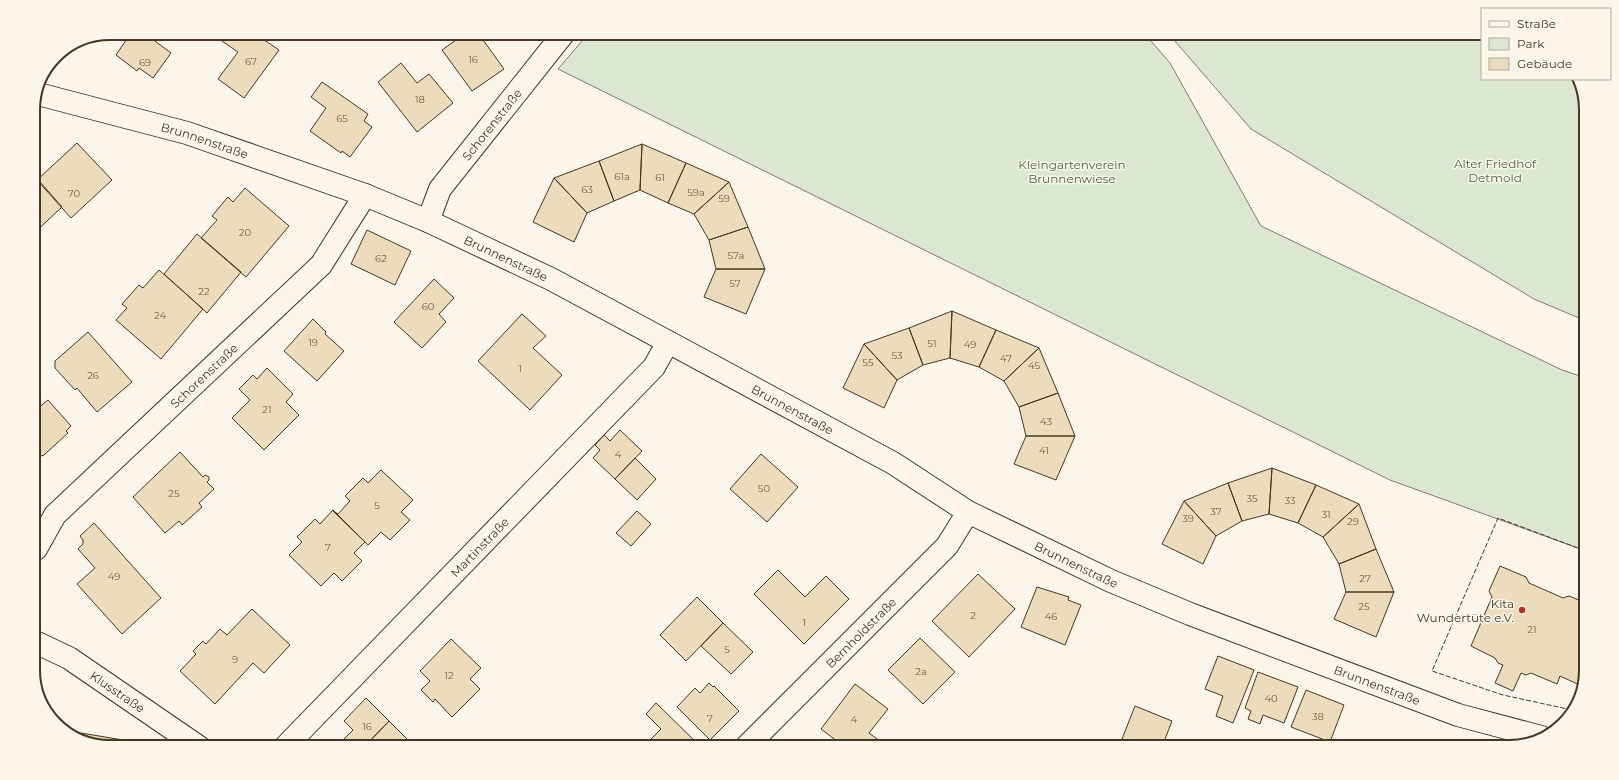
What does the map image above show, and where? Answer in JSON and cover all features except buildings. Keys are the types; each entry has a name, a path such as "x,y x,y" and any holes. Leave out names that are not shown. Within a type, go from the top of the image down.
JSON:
{"street":[{"name":"Schorenstraße","path":"428,221 440,189 558,40"},
{"name":"Brunnenstraße","path":"42,95 187,133 365,195 428,221 551,279 893,464 968,512 1111,581 1162,603 1458,715 1534,735"},
{"name":"Schorenstraße","path":"40,542 55,515 321,265 365,195"},
{"name":"Martinstraße","path":"292,740 654,367 668,342"},
{"name":"Bernholdstraße","path":"753,740 947,546 968,512"},
{"name":"Klusstraße","path":"40,644 69,658 189,740"}],"green space":[{"name":"Kleingartenverein Brunnenwiese","path":"583,40 1150,40 1170,63 1261,226 1562,370 1579,376 1579,548 1390,480 558,69"},
{"name":"Alter Friedhof Detmold","path":"1174,40 1481,40 1481,80 1572,80 1578,96 1579,105 1579,318 1534,299 1251,129"}],"fence":[{"path":"1567,709 1503,695 1432,671 1498,518 1579,548"}],"place":[{"name":"Kita Wundertüte e.V.","path":"1522,610"}]}
